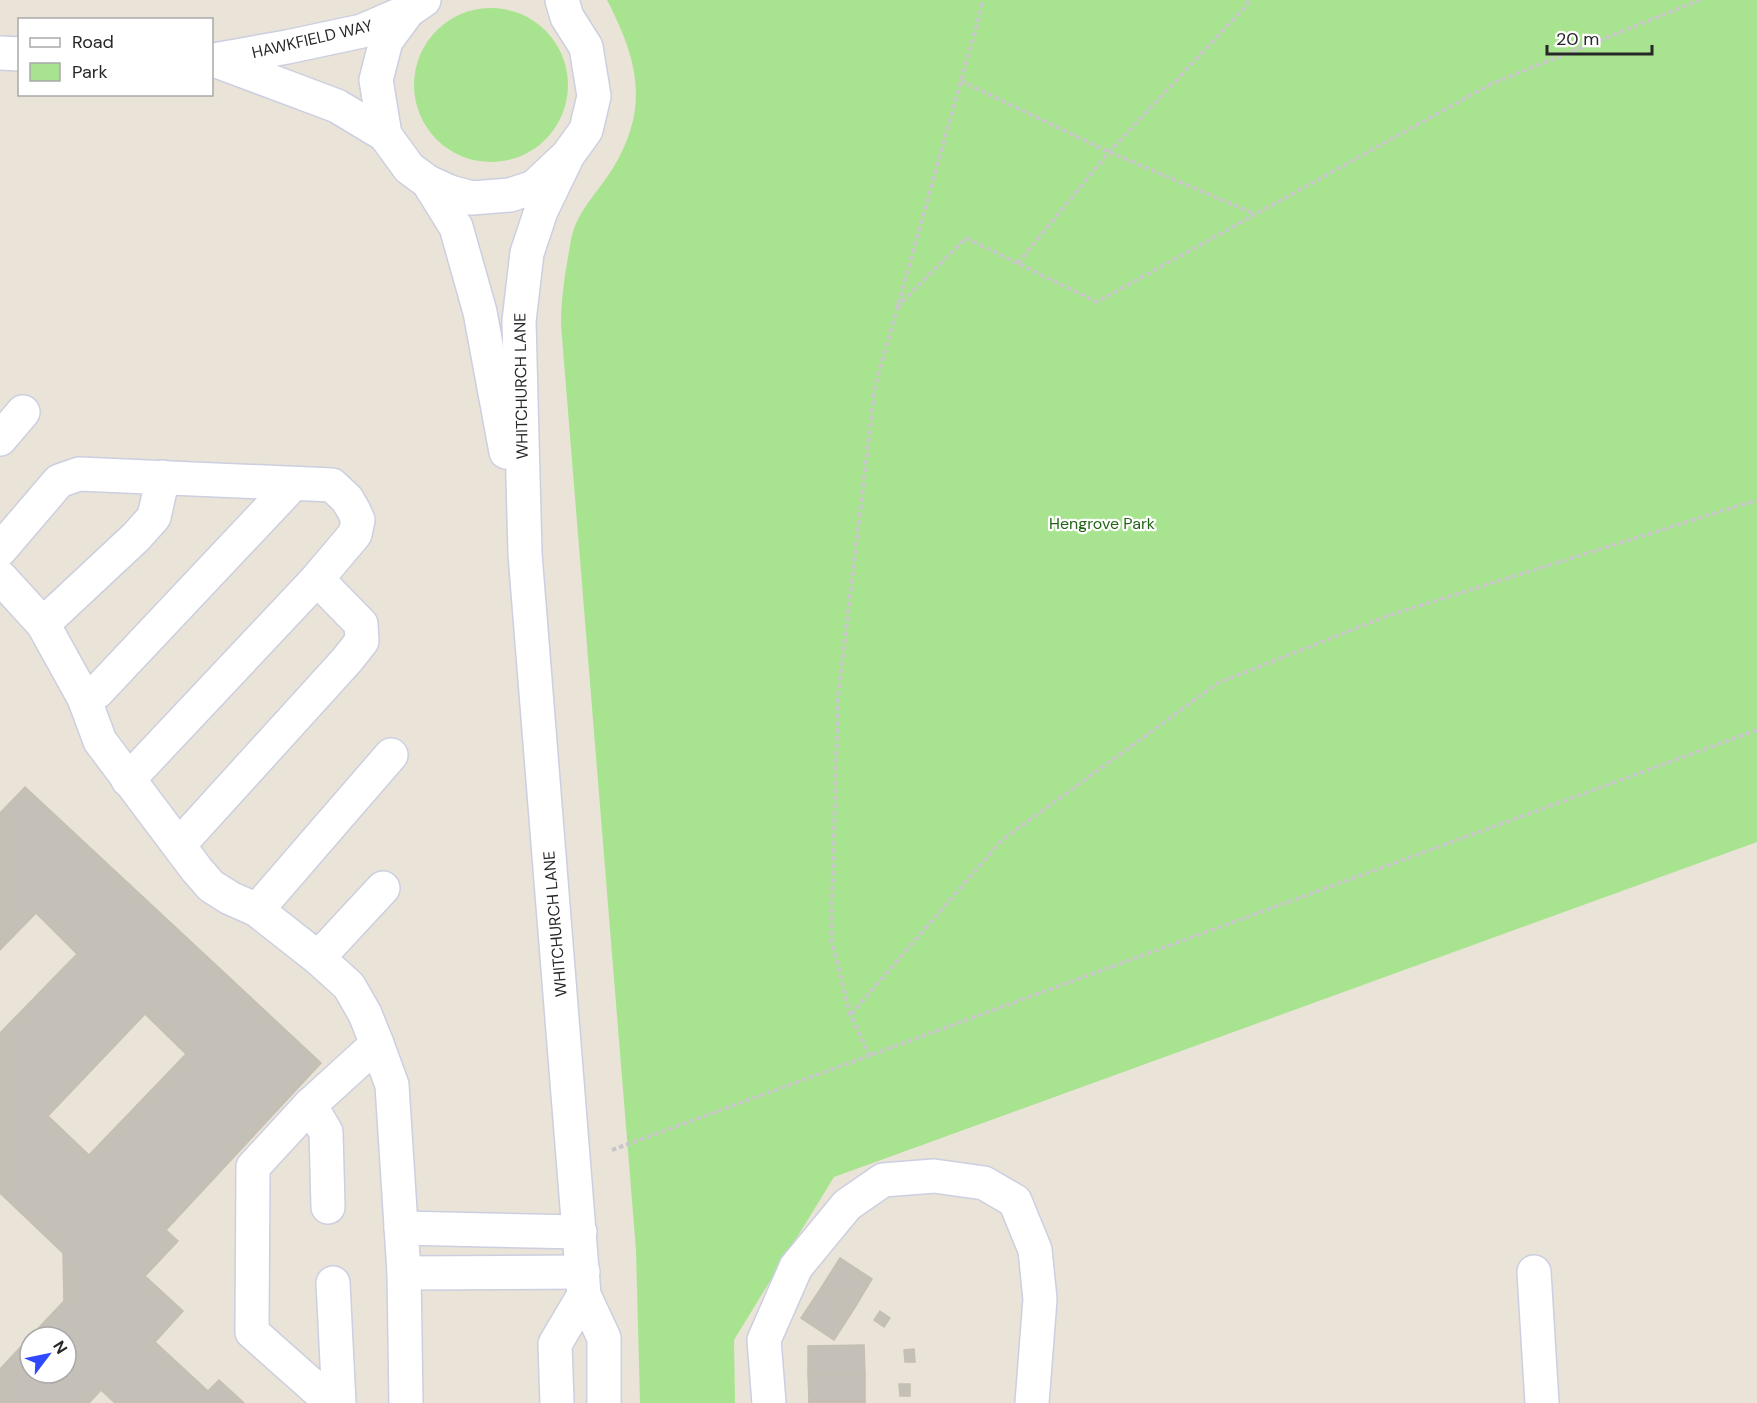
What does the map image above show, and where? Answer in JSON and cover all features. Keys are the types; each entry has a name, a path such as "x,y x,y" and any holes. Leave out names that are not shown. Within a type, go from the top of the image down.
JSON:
{"street":[{"name":"HAWKFIELD WAY","path":"213,60 287,47 362,30 416,5"},
{"name":"WHITCHURCH LANE","path":"416,5 386,41 376,80 385,135 409,168 428,182 450,192 472,198 510,195 534,187 568,155"},
{"name":"WHITCHURCH LANE","path":"559,6 586,47 594,96 586,130 568,155 541,211 527,253 519,321 525,554 583,1284 604,1338 604,1403"},
{"path":"0,53 18,54"},
{"name":"HAWKFIELD WAY","path":"213,60 337,106 385,135"},
{"name":"WHITCHURCH LANE","path":"428,182 456,227 480,312 525,554"},
{"path":"0,439 23,412"},
{"path":"0,550 59,481 79,474 332,485 347,499 354,511 358,520 355,534 317,579 128,780"},
{"path":"43,624 136,537 154,517 163,477"},
{"path":"84,698 97,692 293,484"},
{"path":"0,577 43,624 84,698 100,741 211,886 230,898 257,910 318,958 349,986 365,1014 392,1085 404,1273 406,1403"},
{"path":"180,844 362,641 361,624 317,579"},
{"path":"257,910 391,755"},
{"path":"318,958 383,888"},
{"path":"332,1403 252,1332 254,1167 310,1105 377,1044"},
{"path":"310,1105 326,1132 328,1207"},
{"path":"769,1403 765,1340 796,1268 847,1205 883,1180 934,1176 984,1183 1015,1201 1035,1250 1040,1299 1032,1403"},
{"path":"401,1228 580,1232"},
{"path":"1534,1272 1542,1403"},
{"path":"404,1273 583,1284 555,1344 557,1403"},
{"path":"333,1283 339,1403"}],"path":[{"path":"870,1056 850,1014 831,938 838,697 875,386 980,14 982,0"},
{"path":"1018,263 1109,152 1246,6 1249,0"},
{"path":"897,308 966,238 1097,302 1491,84 1700,0"},
{"path":"961,81 1109,152 1256,214"},
{"path":"850,1014 1002,840 1218,683 1387,616 1757,500"},
{"path":"612,1150 1757,730"}],"green space":[{"name":"Hengrove Park","path":"607,0 1757,0 1757,842 834,1177 734,1340 735,1403 640,1403 636,1250 561,325 564,283 571,241 578,218 613,168 625,146 636,104 636,84 632,63 618,22"},
{"path":"491,8 506,9 521,14 546,30 562,55 567,70 567,100 562,115 546,140 521,156 506,161 491,162 476,161 461,156 436,140 420,115 415,100 414,85 415,70 420,55 436,30 461,14 476,9"}],"building":[{"path":"25,787 321,1063 166,1230 178,1241 145,1276 183,1311 155,1342 208,1391 219,1380 244,1403 115,1403 101,1390 89,1403 0,1403 0,1369 18,1350 18,1385 78,1385 78,1325 41,1325 64,1301 63,1253 0,1193 0,1033 77,954 36,913 0,950 0,813","holes":["145,1014 186,1054 89,1155 48,1116"]},
{"path":"840,1258 872,1279 854,1309 821,1288"},
{"path":"821,1288 854,1309 834,1340 801,1318"},
{"path":"880,1311 890,1318 884,1327 874,1320"},
{"path":"864,1345 865,1374 808,1374 808,1346"},
{"path":"914,1349 915,1362 905,1362 904,1350"},
{"path":"808,1374 865,1374 865,1401 809,1401"},
{"path":"899,1384 910,1384 910,1396 900,1396"},
{"path":"809,1401 865,1401 865,1403 809,1403"}]}
